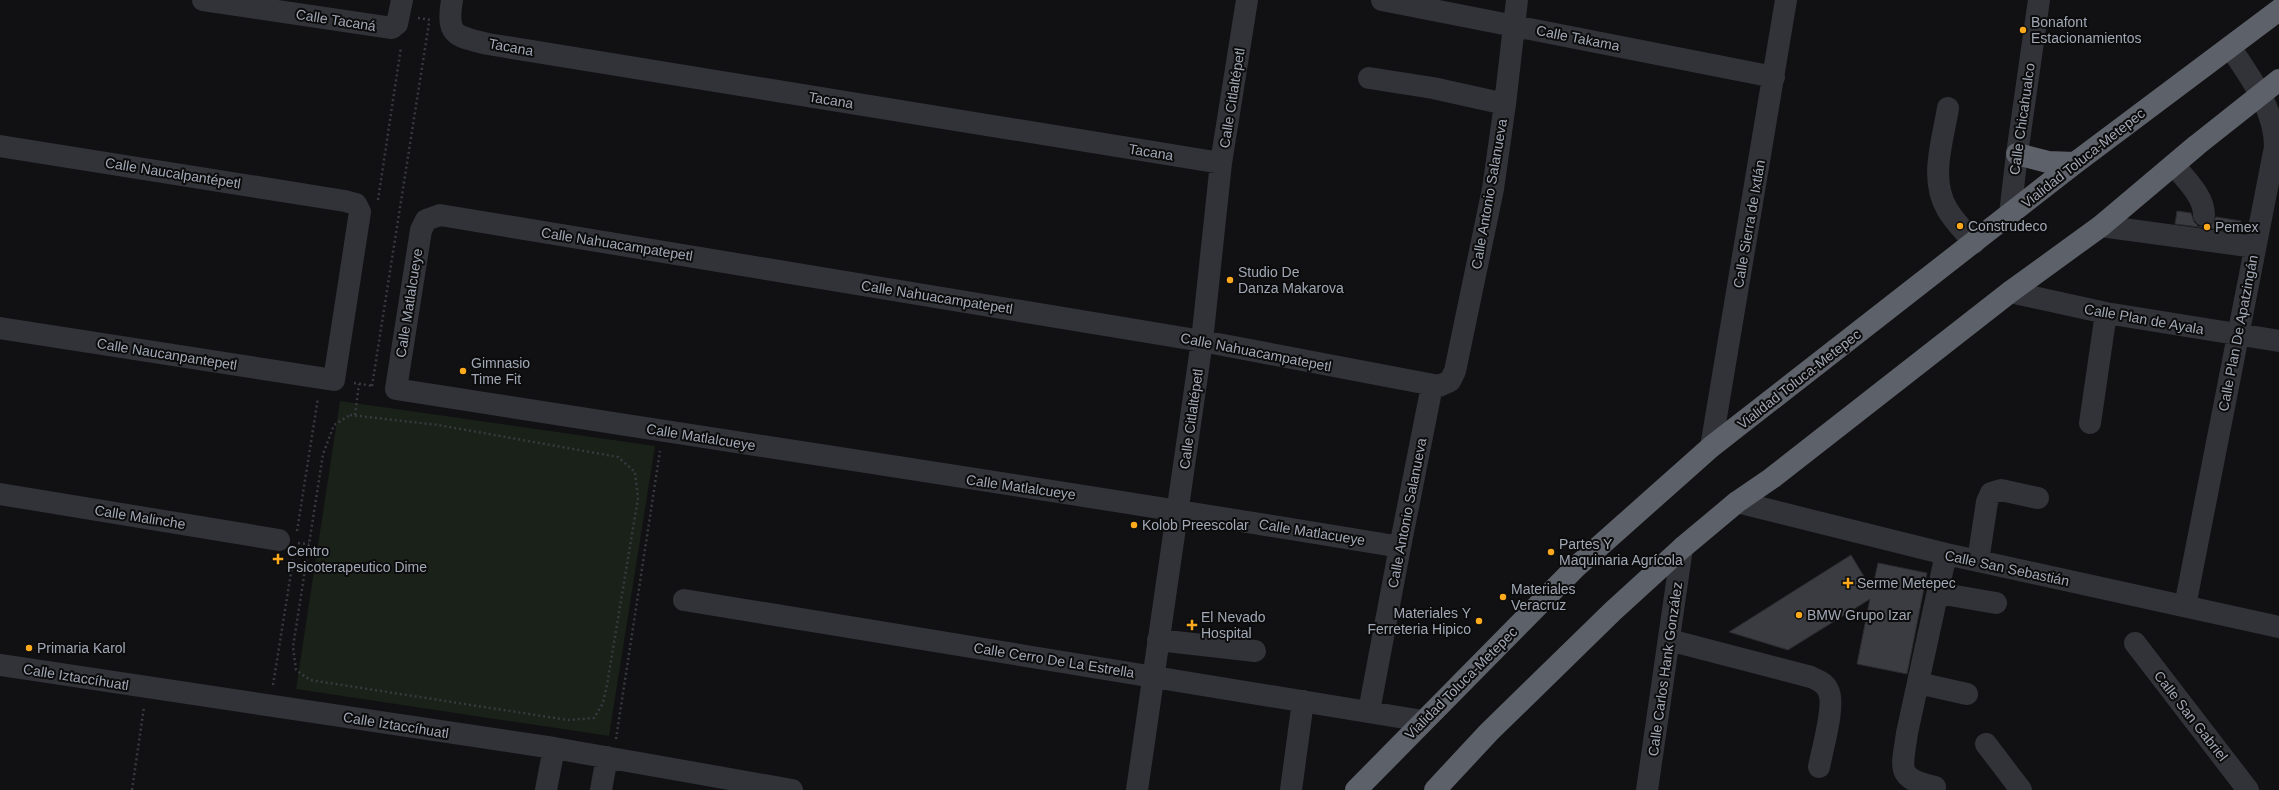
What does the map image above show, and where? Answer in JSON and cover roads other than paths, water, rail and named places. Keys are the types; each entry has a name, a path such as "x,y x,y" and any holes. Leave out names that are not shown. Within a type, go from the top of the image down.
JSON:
{"highway":[{"name":"Vialidad Toluca-Metepec","path":"1356,790 1576,567 1711,447 2075,163 2279,10"},
{"path":"1438,788 1494,727 1613,611 1682,548 1737,502 1772,478 2010,292 2102,226 2174,165 2279,80"},
{"path":"2017,154 2048,162 2075,163"}],"street":[{"name":"Calle Tacaná","path":"203,0 386,28 392,28 401,14"},
{"name":"Tacana","path":"452,0 439,21 460,37 488,44 1221,163"},
{"name":"Calle Citlaltépetl","path":"1137,790 1152,676 1202,341 1221,163 1247,0"},
{"name":"Calle Takama","path":"1382,0 1774,77"},
{"name":"Calle Antonio Salanueva","path":"1369,711 1400,547 1439,385 1452,376 1456,363 1493,189 1506,104 1518,0"},
{"name":"Calle Sierra de Ixtlán","path":"1711,447 1786,0"},
{"name":"Calle Chicahualco","path":"2010,214 2039,0"},
{"name":"Calle Plan De Apatzingán","path":"2185,606 2255,247 2276,162 2274,126 2261,94 2230,46"},
{"path":"1369,78 1433,88 1506,104"},
{"path":"1948,108 1939,165 1939,189 1948,210 1974,243"},
{"name":"Calle Naucalpantépetl","path":"0,146 356,204 360,212 334,380"},
{"path":"2174,165 2199,198 2204,215"},
{"name":"Calle Nahuacampatepetl","path":"426,220 440,215 1202,341 1439,385"},
{"name":"Calle Matlalcueye","path":"426,220 421,230 396,389 1177,510"},
{"path":"2102,226 2200,238 2255,247"},
{"name":"Calle Plan de Ayala","path":"2010,292 2106,313 2279,341"},
{"path":"2090,423 2106,313"},
{"name":"Calle Naucanpantepetl","path":"0,328 334,380"},
{"path":"1978,562 1987,502 1991,492 2001,490 2038,498"},
{"name":"Calle Malinche","path":"0,494 279,540"},
{"name":"Calle San Sebastián","path":"1737,502 1978,562 2279,627"},
{"name":"Calle Matlacueye","path":"1177,510 1400,547"},
{"name":"Calle Carlos Hank González","path":"1647,790 1682,548"},
{"path":"1935,787 1907,778 1904,772 1903,762 1907,733 1946,554"},
{"path":"1938,593 1996,603"},
{"name":"Calle Cerro De La Estrella","path":"684,600 1423,721"},
{"path":"1158,640 1255,651"},
{"path":"1669,640 1811,677 1823,683 1829,691 1830,703 1818,767"},
{"name":"Calle San Gabriel","path":"2135,643 2248,790"},
{"name":"Calle Iztaccíhuatl","path":"0,665 554,748 792,790"},
{"path":"1918,683 1967,694"},
{"path":"1291,790 1303,701"},
{"path":"1986,744 2021,790"},
{"path":"546,790 554,748"},
{"path":"601,790 610,758"}],"place":[{"name":"Bonafont Estacionamientos","path":"2023,30"},
{"name":"Construdeco","path":"1960,226"},
{"name":"Pemex","path":"2207,227"},
{"name":"Studio De Danza Makarova","path":"1230,280"},
{"name":"Gimnasio Time Fit","path":"463,371"},
{"name":"Kolob Preescolar","path":"1134,525"},
{"name":"Partes Y Maquinaria Agrícola","path":"1551,552"},
{"name":"Centro Psicoterapeutico Dime","path":"278,559"},
{"name":"Serme Metepec","path":"1848,583"},
{"name":"Materiales Veracruz","path":"1503,597"},
{"name":"BMW Grupo Izar","path":"1799,615"},
{"name":"Materiales Y Ferreteria Hipico","path":"1479,621"},
{"name":"El Nevado Hospital","path":"1192,625"},
{"name":"Primaria Karol","path":"29,648"}]}
